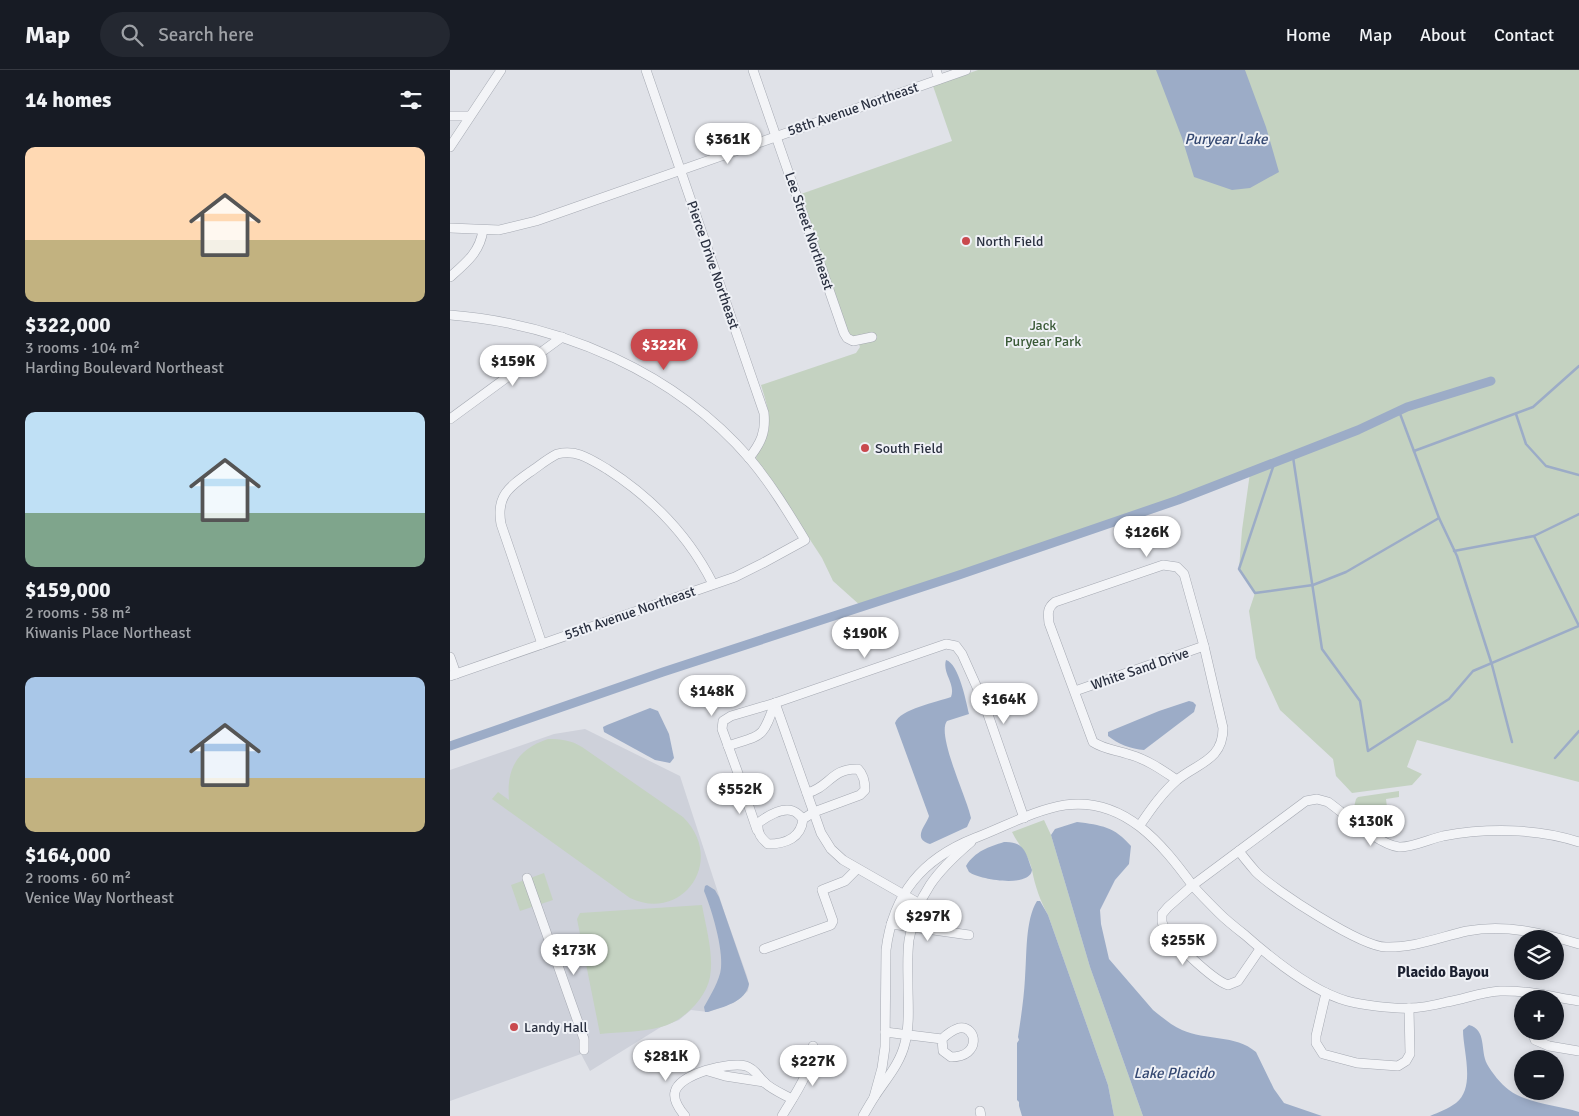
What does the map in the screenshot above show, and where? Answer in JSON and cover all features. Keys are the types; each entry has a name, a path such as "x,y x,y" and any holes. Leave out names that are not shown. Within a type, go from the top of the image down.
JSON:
{"street":[{"path":"450,147 501,70"},
{"name":"Pierce Drive Northeast","path":"646,70 764,413 764,432 760,442 749,458"},
{"name":"Lee Street Northeast","path":"753,70 844,333 847,338 853,341 872,337"},
{"path":"936,70 939,80"},
{"name":"58th Avenue Northeast","path":"450,228 499,230 536,221 966,70"},
{"path":"450,116 470,116"},
{"path":"450,277 475,253 479,247 484,230"},
{"path":"450,315 493,320 562,337 602,352 666,386 706,417 749,458"},
{"path":"450,419 562,337"},
{"path":"542,644 501,524 499,507 506,491 557,454 564,452 581,454 634,488 670,521 691,548 713,584"},
{"name":"55th Avenue Northeast","path":"453,675 747,571 805,540 776,494 749,458"},
{"path":"1140,825 1153,805 1177,780 1212,756 1218,750 1223,740 1223,728 1204,646 1184,574 1177,567 1163,565 1055,602 1050,606 1048,612 1049,622 1093,742 1100,747 1130,754 1146,761 1177,780"},
{"path":"739,776 722,729 723,722 731,716 775,703 946,644 956,646 962,654 984,703 1024,818"},
{"name":"White Sand Drive","path":"1075,691 1204,646"},
{"path":"450,657 453,675"},
{"path":"728,746 759,736 764,732 775,703"},
{"path":"775,703 821,833 831,849 857,869 920,904"},
{"path":"803,819 814,812 860,795 865,790 862,774 858,769 842,771 828,779 816,791 807,793"},
{"path":"744,792 761,838 768,844 785,841 798,834 802,828 803,819"},
{"path":"1260,949 1238,981 1228,985 1220,982 1194,961 1162,923 1162,914 1193,885 1306,801 1317,799 1328,802 1384,842 1399,847 1442,836 1475,831 1519,831 1579,842"},
{"path":"874,1097 882,1068 885,1032 886,950 891,924 902,895 925,868 940,855 958,845 1024,818 1066,805 1085,805 1120,814 1140,825 1166,850 1193,885 1220,914 1282,966 1326,993 1347,1001 1409,1008 1449,1002 1481,993 1501,991 1514,993"},
{"path":"758,830 758,824 764,818 790,810 796,812 803,819"},
{"path":"863,1116 874,1097 892,1074 901,1057 907,1035 909,941 924,893 948,862 976,838"},
{"path":"1239,851 1264,879 1300,904 1349,935 1383,948 1406,947 1468,931 1492,929 1518,929 1546,934 1579,944"},
{"path":"764,949 831,925 833,921 822,890 845,881 857,869"},
{"path":"527,878 584,1039 584,1050"},
{"path":"891,924 969,935"},
{"path":"1326,993 1316,1043 1323,1054 1358,1063 1398,1066 1406,1061 1410,1054 1409,1008"},
{"path":"1564,999 1579,1001"},
{"path":"885,1032 942,1039"},
{"path":"1536,1040 1549,1046 1579,1051"},
{"path":"782,1116 809,1068 813,1046"},
{"path":"685,1116 674,1097 675,1091 685,1079 726,1065 740,1064 754,1070 764,1082 792,1098"},
{"path":"708,1071 725,1076 764,1082"}],"shaded area":[{"path":"585,729 680,776 747,976 748,991 735,1002 708,1012 691,1010 679,1020 661,1027 590,1071 581,1054 450,1101 450,770 554,734"}],"green space":[{"name":"Jack Puryear Park","path":"978,70 1579,70 1579,782 1417,740 1407,767 1422,774 1412,785 1352,793 1336,776 1333,759 1280,710 1256,658 1249,611 1255,593 1239,569 1250,473 1178,500 862,607 833,581 822,558 756,460 769,428 768,414 761,385 856,353 860,347 856,337 848,332 801,194 952,141 933,86"},
{"path":"548,739 566,740 582,747 683,817 695,834 701,852 699,869 692,883 681,895 666,902 649,904 630,898 492,799 498,792 509,800 510,778 516,761 529,748"},
{"path":"1399,791 1399,797 1386,799 1389,824 1375,826 1353,811 1358,797"},
{"path":"1044,820 1051,835 1090,967 1143,1116 1114,1116 1108,1085 1048,915 1038,893 1031,865 1012,832"},
{"path":"544,873 553,900 520,911 511,885"},
{"path":"702,905 709,941 711,968 708,985 698,1001 685,1015 661,1027 600,1034 577,919 580,913"}],"water":[{"name":"Puryear Lake","path":"1156,70 1245,70 1266,127 1279,172 1250,188 1232,190 1194,177 1182,138"},
{"path":"946,660 955,668 958,675 969,714 947,721 945,728 949,753 971,818 967,827 930,844 924,842 921,835 929,816 895,723 898,718 911,710 951,697 952,688 945,665"},
{"path":"1189,701 1196,705 1194,712 1144,750 1125,746 1108,736 1108,732"},
{"path":"650,708 658,711 669,734 674,758 670,763 655,760 604,732 603,727"},
{"name":"Lake Placido","path":"1077,822 1107,828 1119,835 1131,846 1129,864 1115,880 1100,910 1101,924 1109,959 1153,1010 1167,1021 1191,1033 1230,1040 1248,1046 1256,1052 1274,1089 1284,1103 1322,1116 1143,1116 1090,967 1051,835 1055,829"},
{"path":"1004,842 1011,842 1021,846 1024,850 1032,870 1029,876 1014,881 1004,881 983,878 969,872 966,866 978,853"},
{"path":"707,885 715,890 719,897 749,984 743,995 733,1003 705,1012 704,1007 719,978 721,968 716,929 704,891"},
{"path":"1037,901 1040,901 1048,915 1108,1085 1114,1116 1022,1116 1017,1100 1017,1043 1019,1040 1024,993 1028,928"},
{"path":"1469,1025 1478,1031 1481,1036 1487,1064 1506,1088 1514,1093 1514,1100 1531,1100 1579,1112 1579,1116 1430,1116 1456,1103 1466,1088 1467,1068 1463,1030"}],"waterway":[{"path":"1414,451 1533,407 1579,366"},
{"path":"450,746 663,672 959,575 1178,500 1358,430 1407,407 1491,381"},
{"path":"1399,411 1439,518 1457,556 1492,665 1512,742"},
{"path":"1516,414 1526,444 1546,466 1579,475"},
{"path":"1293,457 1322,649 1360,701 1368,751 1449,699 1473,671 1579,626 1534,536"},
{"path":"1274,464 1239,569 1255,593 1313,585 1346,572 1439,518"},
{"path":"1454,551 1534,536 1579,514"},
{"path":"1555,758 1579,731"}],"place":[{"name":"North Field","path":"966,241"},
{"name":"South Field","path":"865,448"},
{"name":"Landy Hall","path":"514,1027"}],"district":[{"name":"Placido Bayou","path":"1443,972"}]}
